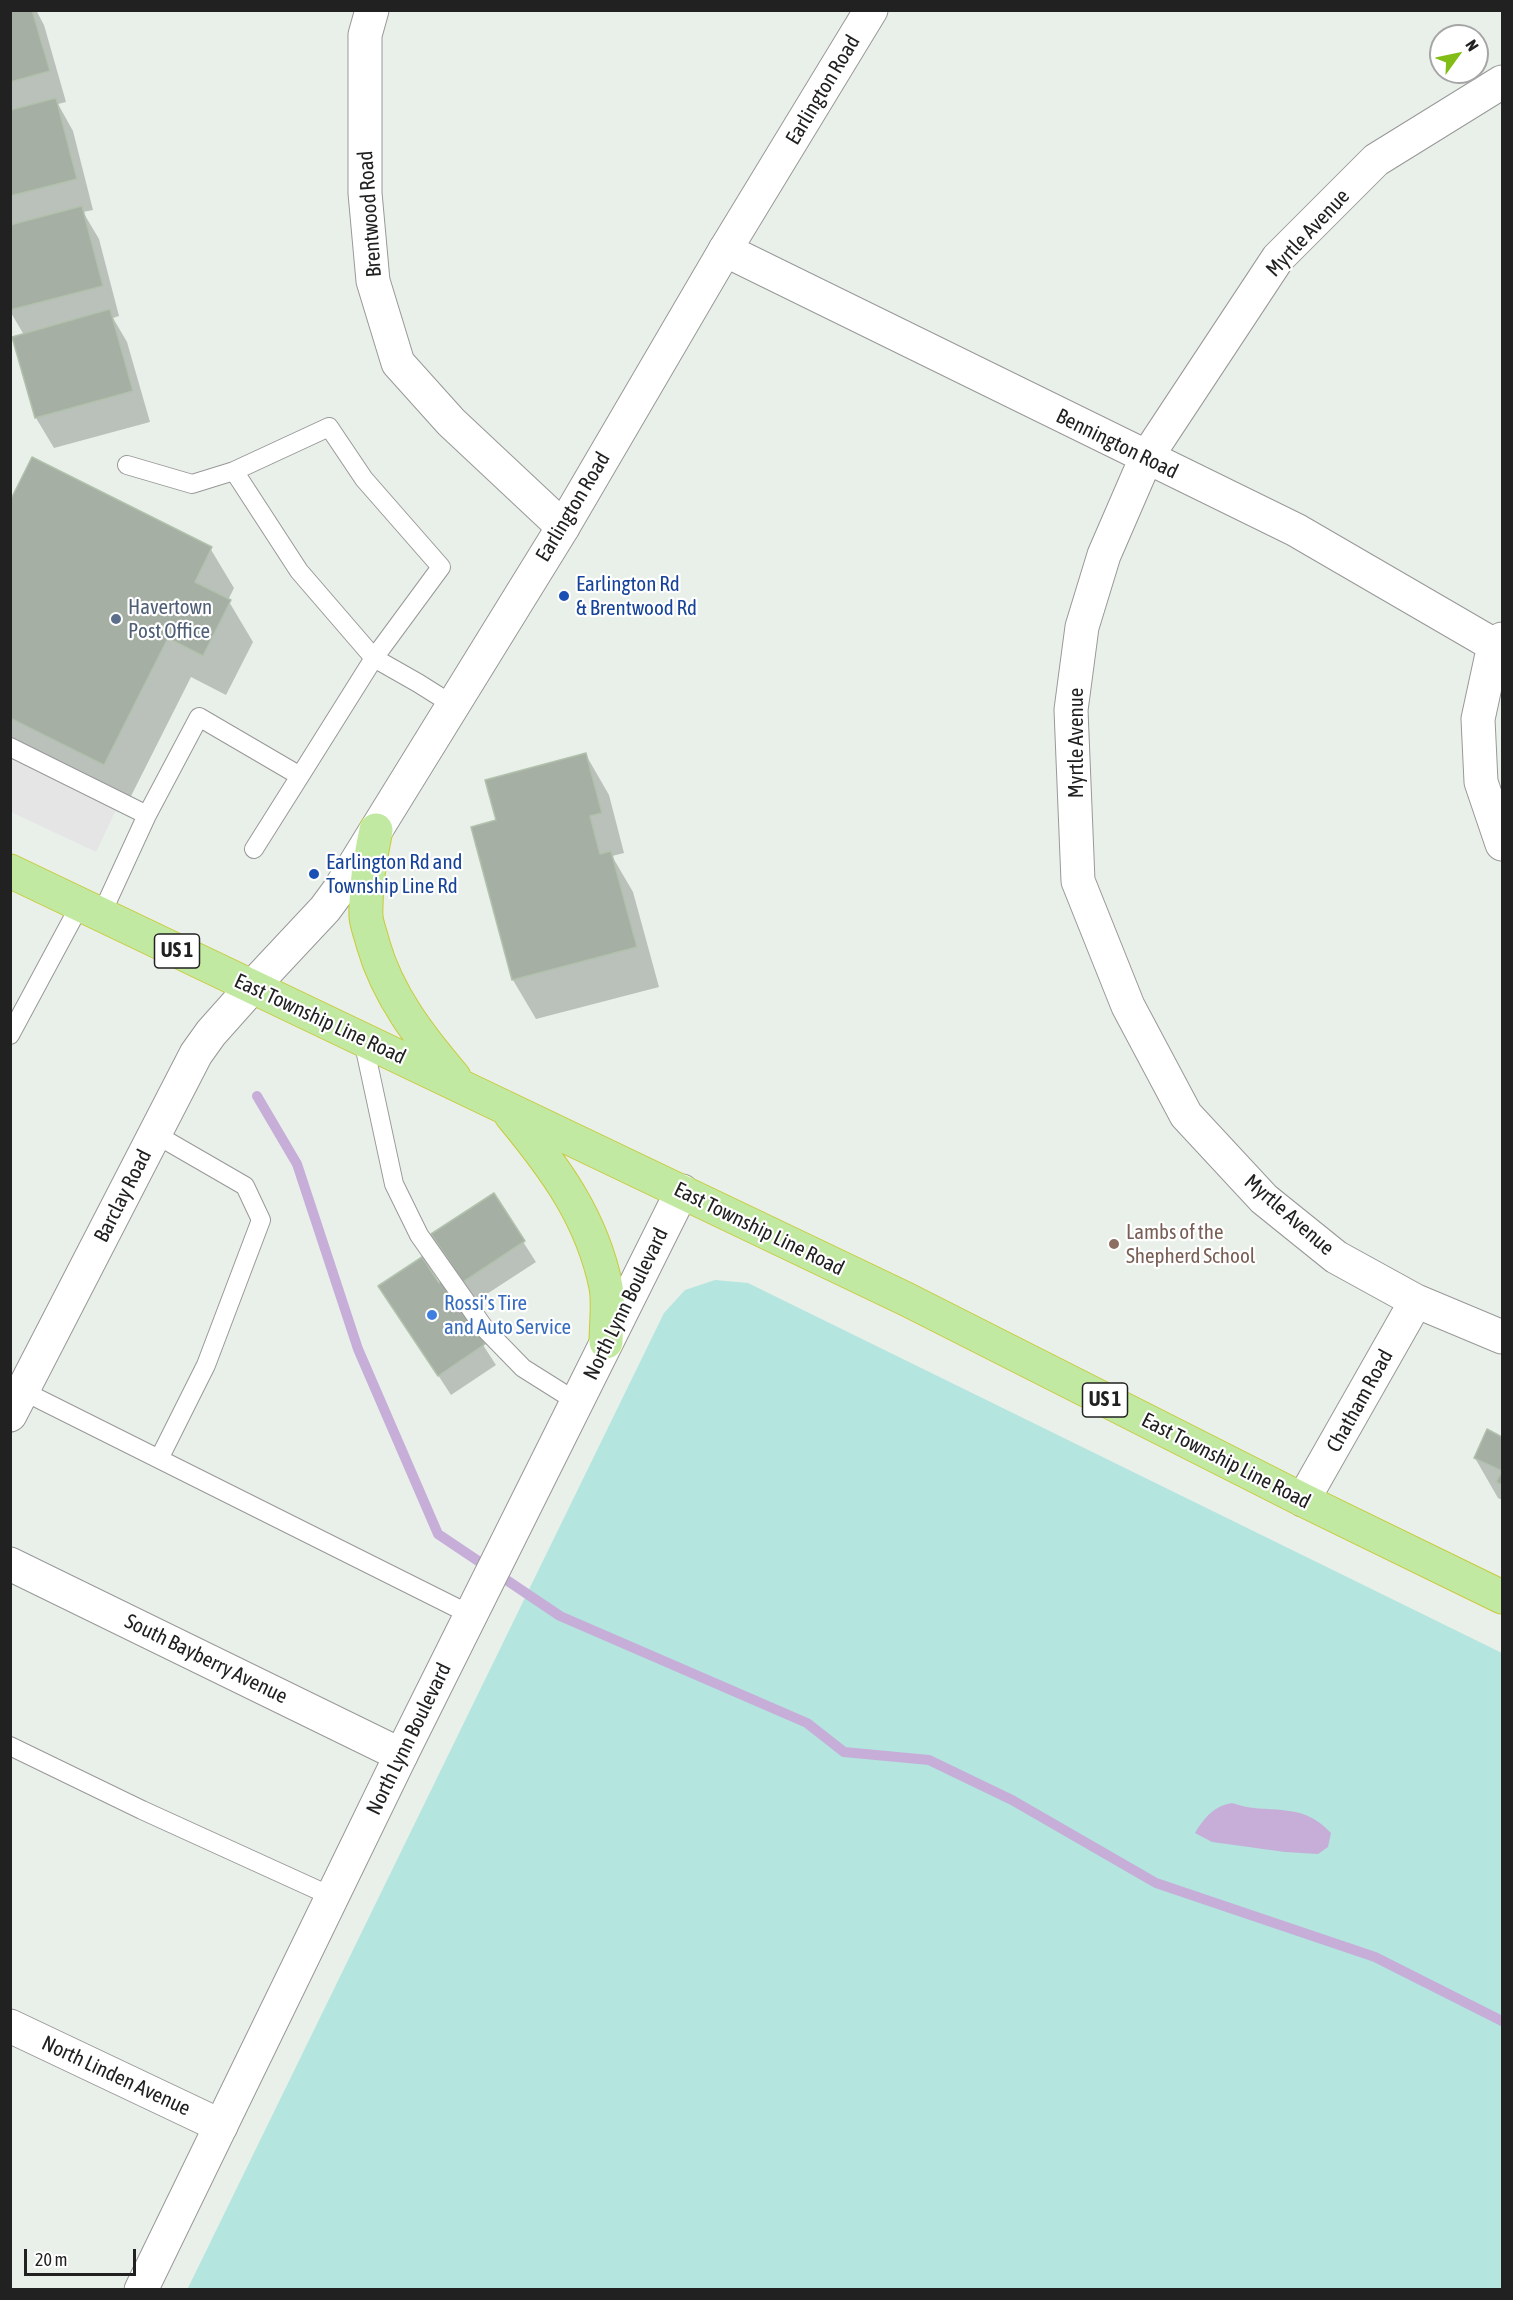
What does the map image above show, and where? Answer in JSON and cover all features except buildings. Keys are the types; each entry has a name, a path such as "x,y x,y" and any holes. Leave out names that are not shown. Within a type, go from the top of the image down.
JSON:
{"highway":[{"path":"376,830 366,876 366,920 378,960 396,1000 422,1040 464,1088"},
{"name":"East Township Line Road","path":"10,871 906,1299 1303,1500 1503,1597"},
{"path":"504,1107 547,1157 572,1196 593,1239 606,1288 606,1342"}],"street":[{"name":"Brentwood Road","path":"372,10 366,35 365,193 373,281 398,363 451,422 562,527"},
{"name":"Earlington Road","path":"252,987 325,909 376,830 562,527 725,250 871,10"},
{"name":"Myrtle Avenue","path":"1503,82 1376,160 1278,258 1146,458 1104,555 1082,627 1071,710 1078,881 1128,1006 1186,1114 1264,1199 1336,1257 1416,1301 1503,1337"},
{"name":"Bennington Road","path":"725,250 1296,530 1498,642"},
{"path":"1498,642 1478,719 1481,782 1503,844"},
{"name":"Barclay Road","path":"15,1397 196,1054 211,1033 252,987"},
{"name":"North Lynn Boulevard","path":"141,2289 401,1755 682,1191"},
{"name":"Chatham Road","path":"1303,1500 1416,1301"},
{"name":"South Bayberry Avenue","path":"10,1564 401,1755"},
{"name":"North Linden Avenue","path":"12,2030 221,2126"}],"lane":[{"path":"127,465 192,484 234,471 329,427 363,479 441,567 374,658 254,849"},
{"path":"234,471 299,572 374,658 453,705"},
{"path":"10,1035 91,910 147,815 199,717 300,776"},
{"path":"10,747 147,815"},
{"path":"363,1040 394,1184 419,1235 485,1329 523,1368 577,1402"},
{"path":"155,1134 245,1186 261,1220 206,1365 159,1459"},
{"path":"15,1397 159,1459 471,1615"},
{"path":"10,1746 142,1810 333,1897"}],"shaded area":[{"path":"11,758 117,808 96,852 11,812"},
{"path":"715,1280 748,1283 1502,1653 1502,2289 187,2290 664,1313 685,1290"},
{"path":"1232,1803 1245,1807 1296,1812 1308,1816 1331,1833 1328,1847 1318,1854 1285,1852 1212,1842 1195,1833 1210,1814"}],"waterway":[{"path":"257,1096 297,1164 358,1349 438,1534 560,1616 807,1723 844,1752 929,1760 1012,1800 1156,1883 1375,1957 1502,2021"}],"place":[{"name":"Earlington Rd & Brentwood Rd","path":"564,596"},
{"name":"Havertown Post Office","path":"116,619"},
{"name":"Earlington Rd and Township Line Rd","path":"314,874"},
{"name":"Lambs of the Shepherd School","path":"1114,1244"},
{"name":"Rossi's Tire and Auto Service","path":"432,1315"}]}
